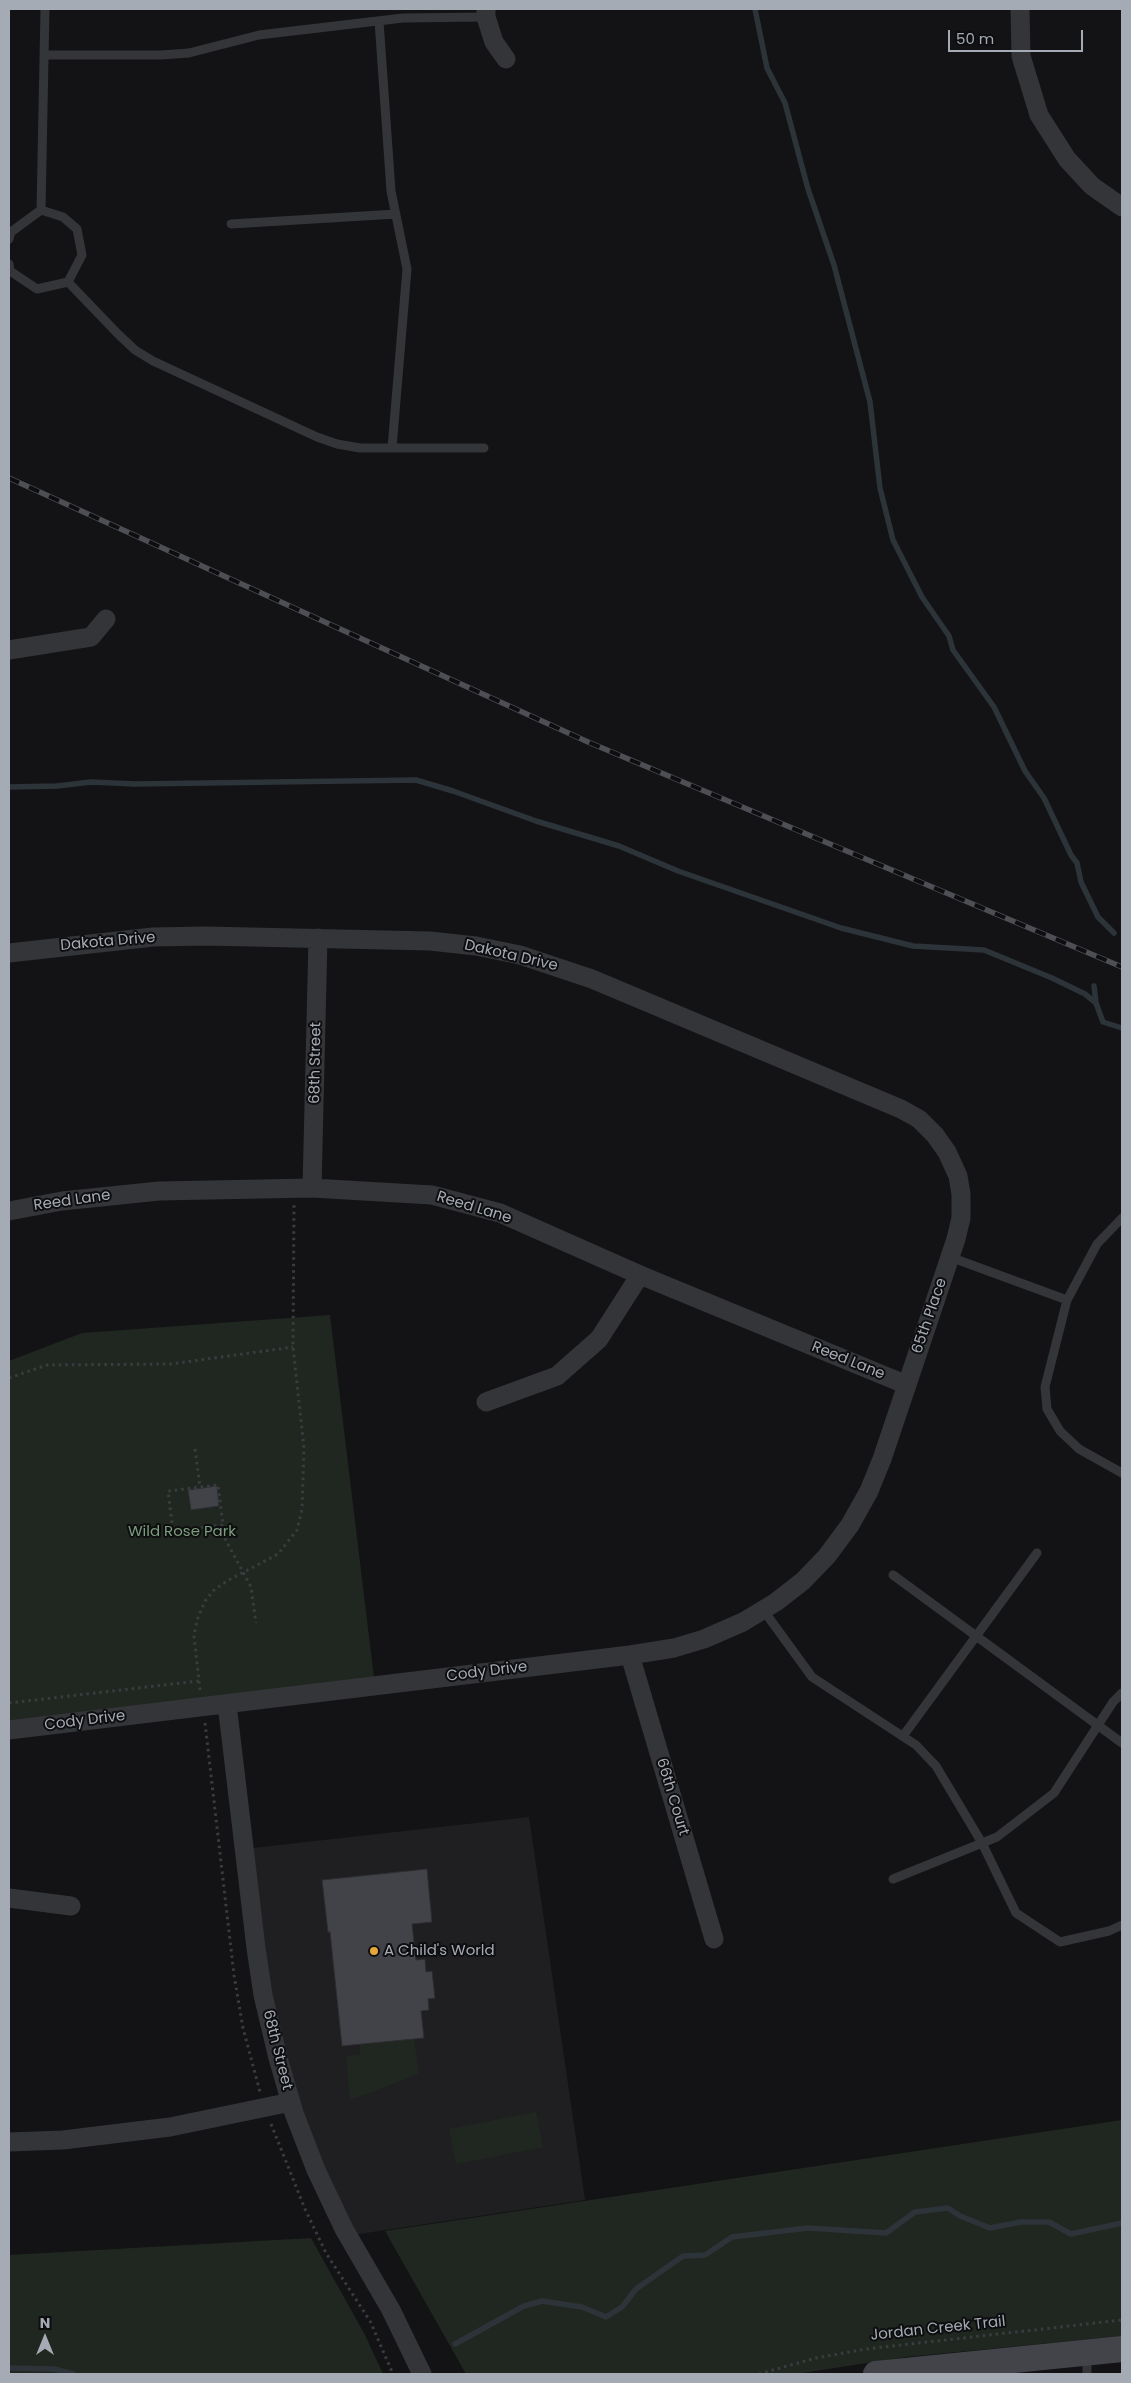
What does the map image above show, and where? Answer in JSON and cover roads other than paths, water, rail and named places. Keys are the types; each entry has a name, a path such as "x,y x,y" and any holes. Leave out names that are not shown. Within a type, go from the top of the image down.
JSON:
{"main road":[{"path":"876,2374 1087,2364 1122,2349"}],"street":[{"path":"1020,9 1020,56 1039,115 1067,160 1092,186 1122,206"},
{"path":"486,13 494,42 506,59"},
{"path":"9,650 91,637 106,619"},
{"name":"Dakota Drive","path":"9,953 153,937 423,940 466,945 520,955 564,968 901,1109 919,1119 935,1135 947,1152 956,1171"},
{"name":"68th Street","path":"312,1188 318,938"},
{"name":"65th Place","path":"882,1459 950,1257 961,1218 961,1194 956,1171"},
{"name":"Reed Lane","path":"9,1210 62,1201 159,1190 312,1188 432,1195 500,1213 640,1275 907,1385"},
{"path":"486,1402 557,1376 599,1339 640,1275"},
{"name":"Cody Drive","path":"9,1730 630,1655 674,1648 704,1639 737,1626 764,1610 803,1581 827,1556 850,1525 870,1491 882,1459"},
{"name":"66th Court","path":"630,1655 714,1939"},
{"name":"68th Street","path":"227,1704 263,1995 278,2058 291,2102 316,2170 344,2229 391,2310 423,2372"},
{"path":"9,1898 71,1906"},
{"path":"9,2142 63,2140 170,2127 291,2102"}],"lane":[{"path":"41,210 46,9"},
{"path":"45,54 162,55 189,53 246,38 417,17 486,13"},
{"path":"379,21 388,170 407,270 392,448"},
{"path":"9,239 11,232 41,210"},
{"path":"9,264 10,271 37,289 68,282 82,255 77,229 63,217 41,210"},
{"path":"231,224 396,214"},
{"path":"68,282 135,350 152,361 317,437 337,444 360,448 484,448"},
{"path":"1122,1218 1097,1244 1067,1300 1045,1387 1047,1409 1060,1432 1079,1448 1122,1473"},
{"path":"950,1257 1067,1300"},
{"path":"903,1736 1037,1553"},
{"path":"893,1575 1099,1724 1122,1743"},
{"path":"764,1610 812,1677 916,1745 936,1766 982,1843 1016,1913 1060,1942 1109,1931 1122,1925"},
{"path":"894,1879 997,1836 1054,1793 1113,1702 1122,1693"}],"waterway":[{"path":"755,9 767,68 785,103 808,189 834,265 870,402 880,488 893,540 922,597 949,636 953,650 994,707 1025,771 1044,798 1071,855 1077,863 1081,882 1098,917 1114,933"},
{"path":"9,787 57,786 91,782 135,784 416,780 453,791 536,821 619,846 678,871 841,928 913,946 984,950 1052,978 1085,994 1096,1003"},
{"path":"1094,986 1096,1003 1103,1022 1122,1028"},
{"path":"455,2344 524,2306 542,2301 582,2307 606,2317 622,2307 636,2289 683,2256 705,2255 732,2237 808,2228 886,2233 915,2212 948,2208 960,2216 990,2228 1021,2222 1049,2222 1071,2234 1122,2223"},
{"path":"9,2368 54,2369 73,2374"}],"railway":[{"path":"9,478 588,742 1122,967"}],"place":[{"name":"A Child's World","path":"374,1951"}],"park label":[{"name":"Wild Rose Park","path":"182,1532"}]}
